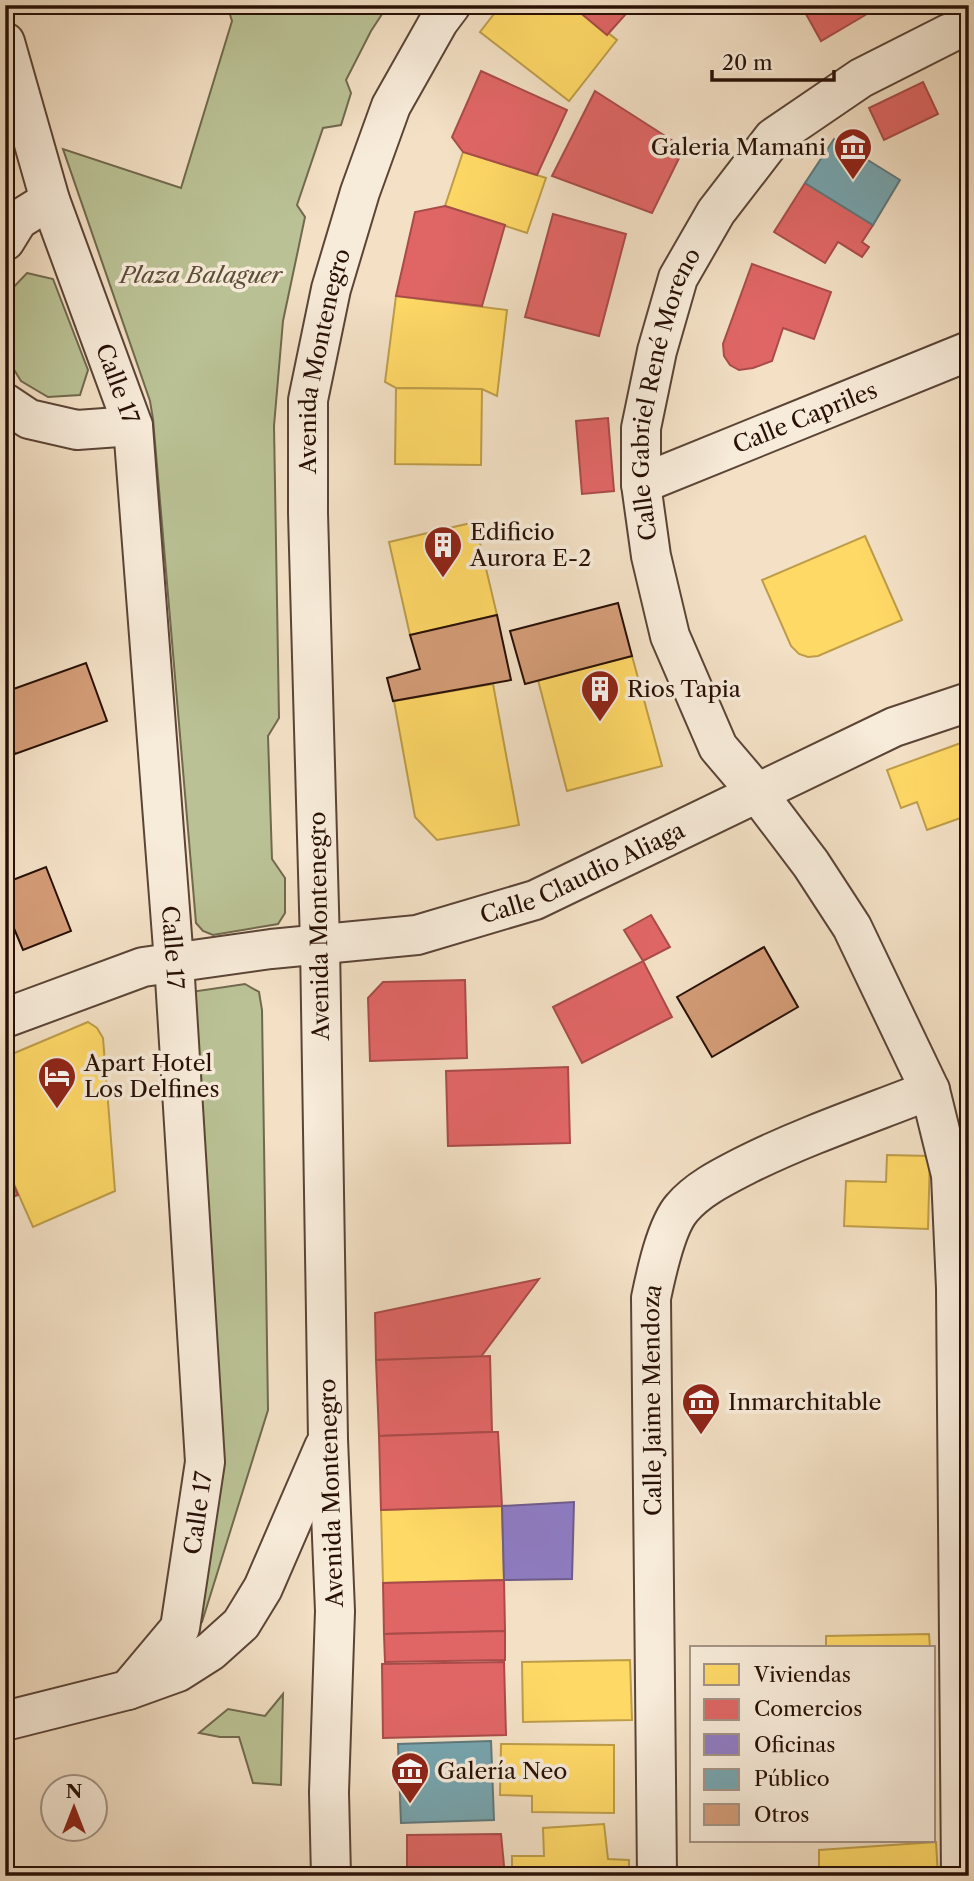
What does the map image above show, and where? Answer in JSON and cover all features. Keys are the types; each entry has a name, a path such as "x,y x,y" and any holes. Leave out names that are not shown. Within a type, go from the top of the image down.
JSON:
{"street":[{"name":"Avenida Montenegro","path":"331,1876 329,1793 335,1611 328,1439 320,944 308,513 308,400 331,289 360,192 391,106 439,21 452,5"},
{"name":"Calle Gabriel René Moreno","path":"961,1876 956,1288 951,1175 930,1090 852,927 811,863 718,747 670,636 651,556 642,484 642,428 657,351 678,278 716,212 773,138 861,78 969,26"},
{"name":"Calle 17","path":"5,42 50,200 133,426 174,962 205,1462 180,1628 128,1690"},
{"path":"5,241 18,220 50,200"},
{"name":"Calle Capriles","path":"642,484 969,351"},
{"path":"5,403 29,419 76,430 133,426"},
{"name":"Calle Claudio Aliaga","path":"5,1018 143,967 320,944 417,935 535,900 894,727 969,702"},
{"name":"Calle Jaime Mendoza","path":"657,1876 651,1298 663,1248 681,1209 716,1181 811,1135 930,1090"},
{"path":"5,1721 128,1690 178,1672 211,1651 242,1624 263,1588 328,1439"}],"green space":[{"name":"Plaza Balaguer","path":"227,5 388,5 371,31 346,80 351,93 341,125 323,128 297,205 305,217 283,321 274,426 279,718 268,736 272,859 285,878 285,913 278,924 213,935 203,931 196,923 150,401 63,149 181,188 232,21"},
{"path":"27,273 53,279 88,370 80,395 48,397 21,381 5,355 5,304 8,293"},
{"path":"245,984 259,992 262,1010 268,1410 202,1622 177,1647 192,1605 177,994"},
{"path":"283,1694 281,1785 253,1783 239,1737 199,1733 228,1709 265,1716"}],"building: Viviendas":[{"path":"501,5 573,5 617,40 569,101 480,32"},
{"path":"463,152 546,178 527,233 445,206"},
{"path":"396,296 507,310 497,396 482,389 396,388 385,382"},
{"path":"396,388 482,389 481,465 395,464"},
{"name":"Edificio Aurora E-2","path":"475,522 497,615 410,635 389,542"},
{"path":"865,536 902,620 818,656 799,654 791,646 762,580"},
{"name":"Rios Tapia","path":"632,656 662,766 567,791 538,680"},
{"path":"493,684 519,825 437,840 415,817 394,701"},
{"path":"969,740 969,815 927,830 917,802 901,808 887,770"},
{"name":"Apart Hotel Los Delfines","path":"88,1022 97,1028 103,1038 115,1191 33,1227 5,1164 5,1057"},
{"path":"887,1155 930,1156 928,1229 844,1226 846,1181 886,1182"},
{"path":"502,1506 504,1580 383,1583 381,1510"},
{"path":"929,1634 930,1646 826,1646 826,1636"},
{"path":"630,1660 632,1720 523,1722 522,1662"},
{"path":"501,1744 614,1745 614,1813 532,1812 532,1796 500,1795"},
{"path":"604,1824 608,1859 629,1860 629,1876 512,1876 512,1856 544,1856 543,1828"},
{"path":"936,1842 938,1876 819,1876 819,1850"}],"building: Comercios":[{"path":"571,5 634,5 607,35"},
{"path":"801,5 862,5 867,14 821,41"},
{"path":"481,71 567,110 537,175 463,152 452,137"},
{"path":"923,82 938,114 884,140 869,108"},
{"path":"595,91 684,148 652,213 552,176"},
{"path":"805,183 873,225 862,242 869,247 862,257 838,242 825,263 774,232"},
{"path":"445,206 505,225 482,306 396,296 415,212"},
{"path":"553,214 626,234 599,336 525,317"},
{"path":"752,264 831,292 814,339 783,328 772,361 739,370 730,365 724,356 723,344"},
{"path":"608,418 614,491 582,494 576,421"},
{"path":"651,915 670,947 643,961 624,930"},
{"path":"643,961 672,1017 582,1063 553,1007"},
{"path":"465,980 467,1058 370,1061 368,998 383,982"},
{"path":"568,1067 570,1143 448,1146 446,1071"},
{"path":"5,1164 18,1195 5,1200"},
{"path":"539,1279 480,1358 376,1360 375,1313"},
{"path":"490,1356 492,1432 379,1436 376,1360"},
{"path":"498,1432 502,1506 381,1510 379,1436"},
{"path":"504,1580 505,1631 384,1634 383,1583"},
{"path":"505,1631 505,1660 385,1662 384,1634"},
{"path":"504,1662 506,1735 383,1738 382,1664"},
{"path":"501,1834 505,1876 407,1876 407,1835"}],"building: Oficinas":[{"path":"574,1502 572,1579 504,1580 502,1506"}],"building: Público":[{"name":"Galeria Mamani","path":"834,139 900,180 873,225 805,183"},
{"path":"491,1741 494,1820 401,1823 398,1744"}],"building: Otros":[{"path":"618,603 632,656 525,684 510,631"},
{"path":"497,615 511,680 393,701 387,678 420,669 410,635"},
{"path":"86,663 107,721 15,754 5,725 5,692"},
{"path":"46,867 71,931 23,950 5,907 5,883"},
{"path":"764,947 798,1007 712,1057 677,997"}],"place":[{"name":"Galeria Mamani","path":"853,181"},
{"name":"Edificio Aurora E-2","path":"443,579"},
{"name":"Rios Tapia","path":"600,723"},
{"name":"Apart Hotel Los Delfines","path":"57,1110"},
{"name":"Inmarchitable","path":"701,1436"},
{"name":"Galería Neo","path":"410,1805"}]}
